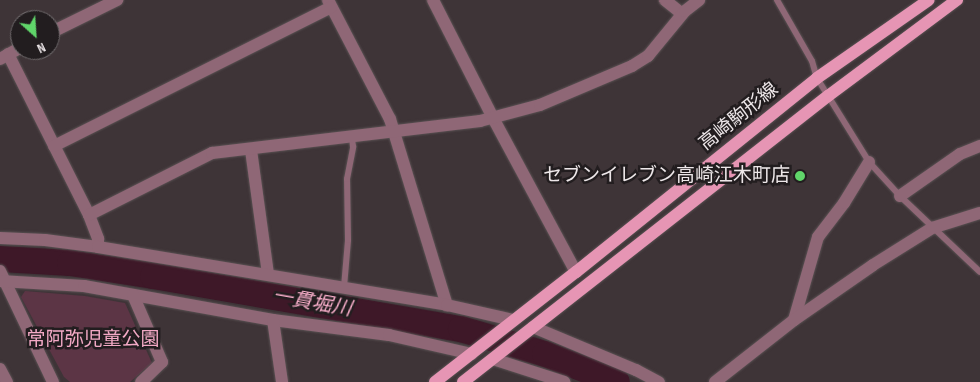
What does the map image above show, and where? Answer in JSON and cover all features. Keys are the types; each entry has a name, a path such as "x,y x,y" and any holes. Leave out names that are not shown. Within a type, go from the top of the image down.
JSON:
{"main road":[{"name":"高崎駒形線","path":"435,382 576,272 817,78 930,0"},
{"name":"高崎駒形線","path":"463,382 828,96 957,0"}],"street":[{"path":"60,29 117,0"},
{"path":"433,0 493,118 576,272"},
{"path":"665,0 682,14"},
{"path":"89,215 212,153 251,150 436,127 493,118 540,105 632,66 648,56 682,14 699,0"},
{"path":"54,146 330,4 390,119 447,305"},
{"path":"4,56 54,146 89,215 98,239 98,247"},
{"path":"900,196 960,154 980,146"},
{"path":"251,150 268,274"},
{"path":"794,320 818,237 844,203 868,162"},
{"path":"715,382 794,320 932,228 980,213"},
{"path":"0,238 45,240 98,247 268,274 447,305 511,322"},
{"path":"2,278 84,286 273,320 388,334 474,352"},
{"path":"2,278 53,382"},
{"path":"132,294 162,362 141,382"},
{"path":"273,320 282,382"},
{"path":"531,329 636,370 659,382"},
{"path":"495,358 564,382"},
{"path":"0,369 7,382"}],"lane":[{"path":"777,0 812,61 817,78 868,162 932,228 980,272"},
{"path":"344,287 348,240 347,179 353,147 352,137"}],"green space":[{"name":"常阿弥児童公園","path":"25,291 85,296 125,303 152,363 130,382 70,382 64,377 21,297"}],"waterway":[{"name":"一貫堀川","path":"0,259 70,263 461,329 545,354 617,382"}],"place":[{"name":"セブンイレブン高崎江木町店","path":"800,176"}]}
